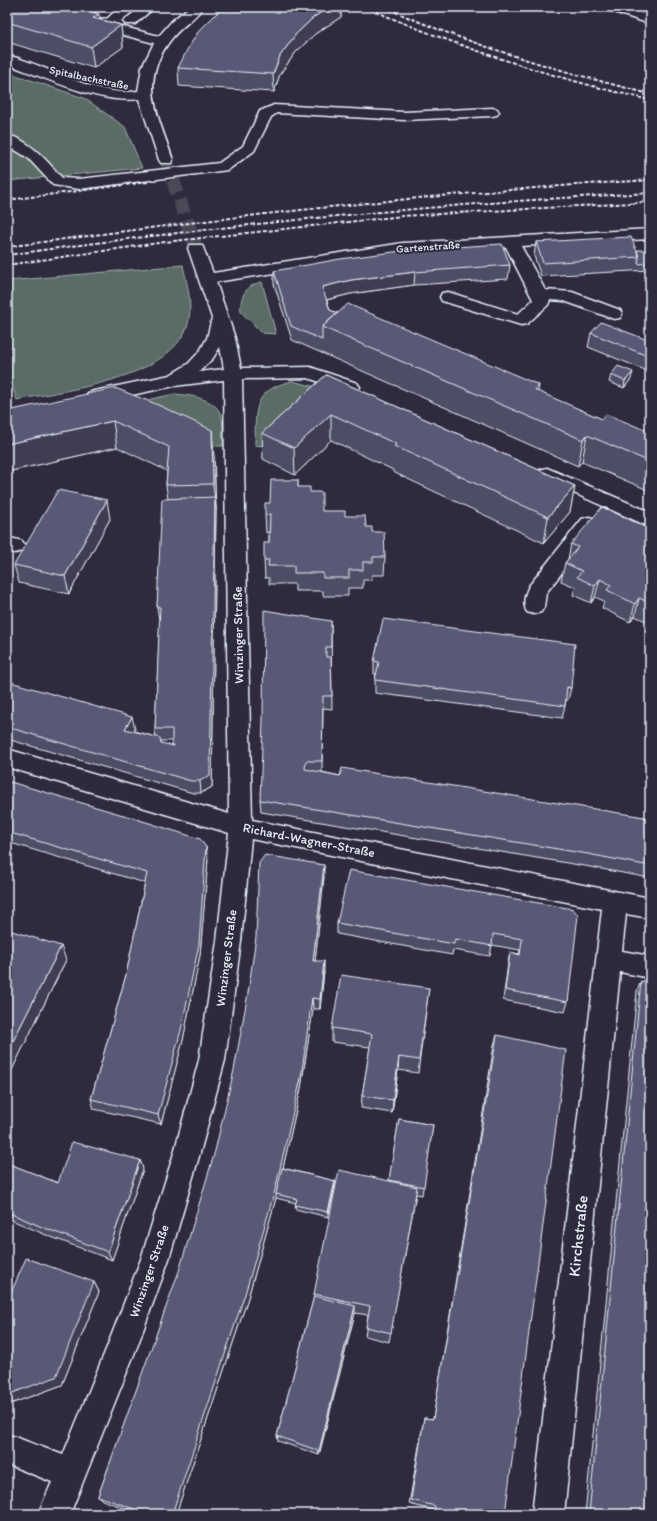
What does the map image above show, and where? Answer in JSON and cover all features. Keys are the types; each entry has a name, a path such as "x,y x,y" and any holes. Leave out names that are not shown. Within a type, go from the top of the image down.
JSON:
{"street":[{"path":"130,21 149,7"},
{"path":"166,160 145,94 147,74 151,60 162,41 182,19 197,7"},
{"path":"612,7 650,20"},
{"path":"80,20 162,41"},
{"name":"Spitalbachstraße","path":"7,60 103,79"},
{"name":"Spitalbachstraße","path":"22,64 104,94 127,97 145,94"},
{"name":"Spitalbachstraße","path":"128,83 145,94"},
{"path":"7,139 33,155 58,182 79,184 223,166 249,148 265,114 274,109 404,116 492,112"},
{"name":"Gartenstraße","path":"207,279 403,248 650,234"},
{"path":"448,297 521,320 542,302 511,242"},
{"path":"174,380 187,373 206,356 213,347 218,333 220,317 196,248"},
{"path":"539,295 566,296 614,314"},
{"name":"Winzinger Straße","path":"54,1514 122,1347 155,1259 187,1153 212,1060 229,941 241,827 233,374 227,338 220,317"},
{"path":"75,402 174,380 233,374 290,372 310,373 326,377 366,394"},
{"path":"534,469 650,520"},
{"path":"534,607 536,591 607,501"},
{"name":"Richard-Wagner-Straße","path":"7,758 241,827 650,908"},
{"path":"615,901 609,959 650,967"},
{"name":"Kirchstraße","path":"548,1514 609,959"},
{"path":"7,1449 71,1474"}],"green space":[{"path":"7,72 84,98 125,127 142,168 7,181"},
{"path":"183,265 190,304 187,327 176,345 159,359 137,371 112,380 61,392 17,400 7,369 7,281"},
{"path":"262,282 276,334 262,333 241,312 241,301 245,292 252,286"},
{"path":"292,381 316,387 264,446 255,445 255,422 258,404 269,390"},
{"path":"174,394 201,398 218,409 222,422 223,446 213,446 129,404"}],"building":[{"path":"7,7 75,7 99,14 93,18 121,25 91,47 7,22"},
{"path":"223,7 329,7 314,17 296,34 280,56 273,74 178,68 198,32"},
{"path":"631,237 639,257 543,263 536,242"},
{"path":"502,244 510,265 415,272 351,280 322,287 330,310 337,313 322,327 322,340 291,326 274,271 340,259 409,250"},
{"path":"637,250 649,250 650,263 638,264 639,257"},
{"path":"348,304 539,385 535,390 602,419 606,414 650,432 650,462 587,435 583,440 322,327"},
{"path":"601,322 650,341 650,357 591,333"},
{"path":"618,366 633,372 625,381 611,375"},
{"path":"326,375 575,486 548,517 394,446 396,444 331,414 294,448 262,433"},
{"path":"115,388 156,404 212,430 213,484 166,485 169,447 113,421 7,444 7,411"},
{"path":"271,480 298,480 298,487 310,487 310,492 322,492 322,511 345,511 345,516 365,516 366,527 372,527 372,532 384,532 385,557 373,557 373,562 363,562 363,570 349,570 349,578 323,578 323,573 294,573 294,566 268,566 269,560 264,560 264,543 269,543 270,514 265,515 265,503 270,503"},
{"path":"58,490 107,500 65,576 14,565"},
{"path":"215,497 210,775 200,781 191,781 7,727 7,681 132,717 125,729 160,738 161,743 174,746 172,745 172,729 155,729 160,607 157,607 162,499"},
{"path":"602,507 650,529 650,603 639,598 635,604 607,590 611,585 600,579 595,586 577,577 582,571 565,563 578,547 571,544"},
{"path":"264,610 331,621 331,647 326,647 326,657 331,657 332,696 323,696 322,761 306,761 305,769 340,776 342,768 650,818 650,866 588,854 260,800 263,720"},
{"path":"383,619 575,644 571,688 567,687 565,706 375,680 379,662 374,661"},
{"path":"7,781 200,839 206,847 199,944 181,1030 158,1115 91,1099 126,975 147,873 7,832"},
{"path":"265,855 324,865 313,961 324,961 320,999 312,998 301,1078 275,1190 246,1291 172,1514 148,1514 98,1496 179,1271 215,1151 234,1070 248,993 256,937 259,863"},
{"path":"349,870 573,909 578,915 568,1002 505,990 510,952 520,955 522,939 493,934 492,946 455,939 454,944 337,923"},
{"path":"12,931 61,946 7,1051 7,941"},
{"path":"341,975 429,988 419,1060 399,1057 393,1100 362,1096 372,1034 332,1028"},
{"path":"641,981 650,982 650,1514 589,1514"},
{"path":"497,1035 566,1050 505,1514 434,1514 435,1506 411,1500 424,1418 433,1419"},
{"path":"7,1054 10,1055 7,1061"},
{"path":"399,1119 433,1125 424,1187 389,1180"},
{"path":"72,1142 140,1160 108,1252 7,1212 7,1163 58,1183"},
{"path":"282,1168 335,1181 328,1212 295,1205 297,1199 276,1194"},
{"path":"339,1170 417,1187 391,1333 366,1327 370,1306 314,1294"},
{"path":"26,1258 94,1282 56,1377 7,1395 7,1300"},
{"path":"314,1296 355,1306 319,1451 277,1436"}],"tunnel":[{"path":"166,160 196,248"}],"railway":[{"path":"365,7 400,22 506,60 577,82 650,100"},
{"path":"384,7 416,21 515,56 650,94"},
{"path":"7,247 328,207 569,185 650,180"},
{"path":"7,200 148,182"},
{"path":"7,255 168,234 328,217 489,203 650,193"},
{"path":"12,264 7,265 165,242 403,216 650,202"}]}
